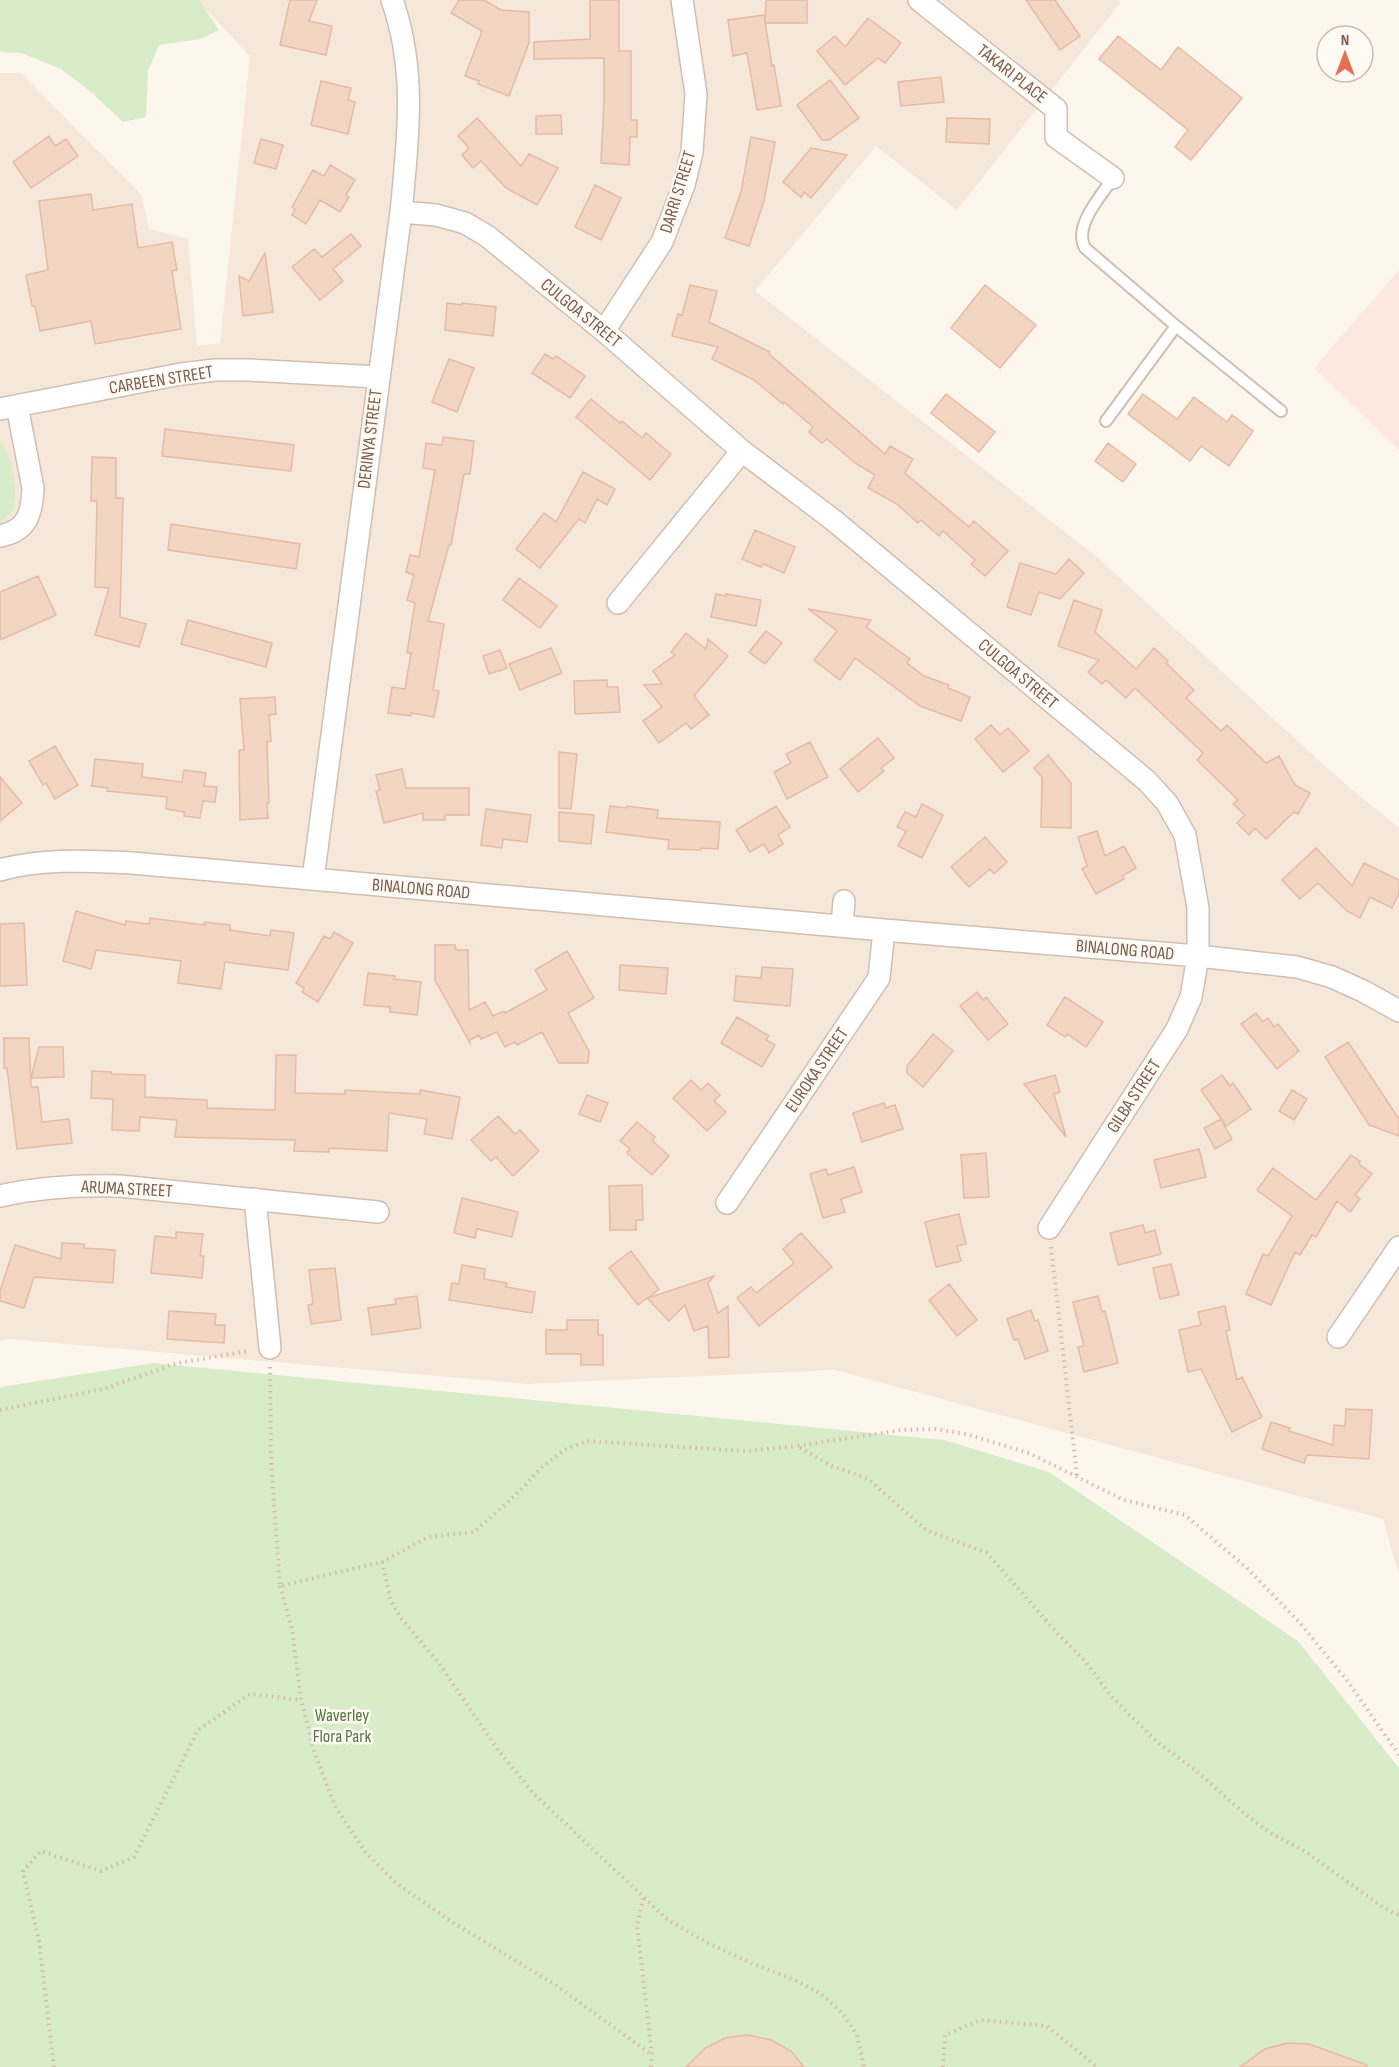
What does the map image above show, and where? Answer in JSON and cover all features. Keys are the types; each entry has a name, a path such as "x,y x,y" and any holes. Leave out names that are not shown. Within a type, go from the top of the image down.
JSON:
{"street":[{"name":"DERINYA STREET","path":"313,879 401,212 409,132 410,97 406,54 392,0"},
{"name":"DARRI STREET","path":"604,331 662,242 684,185 692,152 696,94 682,0"},
{"name":"TAKARI PLACE","path":"919,0 1056,109 1056,137 1113,178"},
{"name":"CULGOA STREET","path":"401,212 436,215 465,223 477,229 604,331 742,451 831,519 1147,781 1167,803 1185,835 1198,908 1198,956"},
{"name":"CARBEEN STREET","path":"0,536 19,530 30,514 33,501 33,488 9,408 181,374 215,370 378,378"},
{"path":"618,603 742,451"},
{"name":"BINALONG ROAD","path":"0,870 18,865 69,860 132,863 1198,956 1297,967 1332,977 1399,1011"},
{"path":"842,926 844,901"},
{"name":"EUROKA STREET","path":"727,1203 879,978 884,930"},
{"name":"GILBA STREET","path":"1049,1228 1177,1029 1191,997 1198,956"},
{"name":"ARUMA STREET","path":"0,1196 44,1188 84,1185 120,1186 378,1212"},
{"path":"255,1199 270,1348"},
{"path":"1338,1338 1399,1246"}],"lane":[{"path":"1113,178 1091,211 1083,228 1082,242 1085,248 1281,411"},
{"path":"1106,421 1176,326"}],"path":[{"path":"1049,1228 1077,1476"},
{"path":"0,1410 103,1389 178,1363 270,1348 271,1461 280,1586 292,1629 302,1700 315,1754 336,1808 366,1852 396,1883 467,1931 557,1986 652,2055"},
{"path":"280,1586 382,1562 428,1537 474,1532 518,1493 543,1466 566,1449 587,1441 746,1451 797,1446 902,1430 936,1429 966,1434 1029,1453 1124,1500 1185,1515 1248,1569 1299,1622 1349,1683 1399,1755"},
{"path":"797,1446 830,1465 868,1479 926,1530 987,1553 1058,1634 1086,1662 1111,1696 1156,1741 1196,1770 1269,1832 1306,1852 1384,1908 1399,1915"},
{"path":"382,1562 391,1600 400,1617 438,1662 498,1750 533,1793 668,1920 708,1944 795,1980 821,1994 842,2013 857,2035 864,2067"},
{"path":"54,2067 39,1941 23,1870 41,1851 101,1870 134,1857 198,1730 250,1694 302,1700"},
{"path":"644,1898 637,1925 652,2055 651,2067"},
{"path":"943,2067 945,2035 980,2020 1047,2026 1097,2067"}],"shaded area":[{"path":"197,0 1118,0 1121,2 957,210 876,146 755,291 1097,557 1337,777 1399,828 1399,1575 1383,1519 835,1370 529,1384 9,1339 0,1341 0,73 21,73 141,194 149,229 188,239 197,346 220,343 250,56"},
{"path":"1399,270 1399,450 1314,368"}],"green space":[{"path":"0,0 199,0 219,30 201,39 159,45 148,71 146,117 123,122 91,92 61,69 21,53 0,52"},
{"path":"0,440 11,463 15,483 15,501 8,516 0,522"},
{"name":"Waverley Flora Park","path":"154,1363 944,1440 1049,1472 1298,1641 1399,1768 1399,2067 0,2067 0,1387"}],"building":[{"path":"290,0 317,0 309,21 332,26 326,55 280,45"},
{"path":"459,0 484,0 501,10 529,12 529,43 509,96 478,84 479,81 465,76 482,31 451,13"},
{"path":"590,0 619,0 619,51 631,51 631,120 637,120 637,137 630,137 629,165 601,163 604,58 534,59 534,42 590,39"},
{"path":"766,0 807,0 807,23 765,23"},
{"path":"1026,0 1055,0 1080,36 1060,50"},
{"path":"764,15 781,106 757,110 747,53 733,56 728,20"},
{"path":"868,18 901,43 885,63 878,58 845,85 817,51 835,36 845,47"},
{"path":"1118,36 1161,70 1178,47 1242,98 1191,160 1175,147 1188,130 1099,59"},
{"path":"941,77 944,102 901,106 898,82"},
{"path":"830,80 859,118 829,140 822,140 797,105"},
{"path":"321,81 351,88 348,100 355,102 348,134 311,125"},
{"path":"561,115 562,134 536,134 536,116"},
{"path":"477,118 521,166 529,154 558,168 537,205 506,188 481,161 473,168 462,155 469,148 458,136"},
{"path":"947,118 990,119 989,144 946,142"},
{"path":"49,136 55,146 66,139 78,156 31,188 13,162"},
{"path":"751,137 775,142 764,201 749,246 725,238 741,192"},
{"path":"261,139 283,145 276,169 254,163"},
{"path":"811,148 847,155 811,198 804,192 801,197 783,182"},
{"path":"330,165 355,180 346,195 349,197 340,212 320,200 306,224 292,215 295,209 292,207 313,170 324,176"},
{"path":"595,185 621,198 601,240 575,227"},
{"path":"91,194 93,210 132,204 138,248 172,242 177,270 172,271 181,329 95,344 91,321 40,331 26,275 48,270 39,201"},
{"path":"351,234 361,246 333,269 343,281 320,300 292,267 314,249 322,257"},
{"path":"265,253 273,312 243,316 239,276 249,281"},
{"path":"690,285 717,291 709,322 770,352 769,354 885,454 890,446 913,459 905,473 969,527 974,521 1008,551 985,576 971,564 975,560 943,531 939,536 921,520 918,523 897,504 868,488 875,475 855,463 827,439 822,443 809,432 813,427 784,402 783,404 754,380 712,359 718,347 672,336 678,314 682,315"},
{"path":"985,285 1036,325 1000,368 951,328"},
{"path":"447,303 496,307 493,336 445,330"},
{"path":"545,354 553,359 556,356 585,376 570,398 532,373"},
{"path":"449,359 474,368 457,412 432,402"},
{"path":"946,394 995,432 979,452 931,413"},
{"path":"1143,394 1177,419 1194,397 1227,422 1232,415 1253,431 1229,466 1201,446 1190,461 1128,414"},
{"path":"591,399 620,423 622,421 642,438 646,433 671,454 650,480 576,417"},
{"path":"165,429 294,445 291,471 162,456"},
{"path":"443,437 474,441 470,474 464,474 451,545 449,545 428,621 444,624 433,690 439,691 434,717 411,713 411,716 388,713 392,687 405,689 411,653 407,653 415,603 407,600 414,575 406,572 410,555 419,557 435,470 423,468 426,443 442,445"},
{"path":"1108,443 1136,464 1123,482 1095,461"},
{"path":"92,457 116,458 116,498 123,498 120,617 146,624 139,647 95,635 109,588 95,587 97,501 91,501"},
{"path":"583,472 615,489 607,505 597,499 585,523 579,519 540,568 516,549 544,513 556,522"},
{"path":"171,524 300,544 296,569 168,550"},
{"path":"755,530 795,547 784,573 763,564 761,567 742,559"},
{"path":"1069,559 1084,573 1060,599 1039,592 1031,615 1007,607 1020,563 1056,574"},
{"path":"38,576 56,615 0,640 0,592"},
{"path":"519,578 557,606 540,628 503,600"},
{"path":"716,594 761,600 756,626 711,617"},
{"path":"1074,600 1102,610 1095,632 1136,669 1154,648 1194,690 1186,698 1221,731 1227,725 1266,763 1279,756 1295,785 1310,793 1298,814 1294,812 1266,839 1255,828 1249,835 1237,823 1245,815 1233,804 1238,800 1197,760 1203,753 1135,688 1126,698 1106,680 1102,684 1088,672 1099,660 1058,646"},
{"path":"808,609 871,620 866,627 910,659 907,663 924,676 949,685 948,688 970,697 961,721 920,706 855,658 840,680 814,660 837,631"},
{"path":"188,620 272,643 266,667 181,644"},
{"path":"766,631 782,643 765,664 749,652"},
{"path":"686,633 706,649 708,639 728,656 694,696 709,715 691,729 686,723 659,743 643,721 662,707 644,685 662,684 653,671 675,655 671,652"},
{"path":"551,648 562,673 520,690 509,664"},
{"path":"500,650 507,668 489,674 483,656"},
{"path":"607,680 607,687 618,687 620,712 575,714 574,681"},
{"path":"275,697 276,714 269,715 271,741 267,742 268,818 240,820 239,750 244,750 240,699"},
{"path":"991,725 1000,735 1008,728 1029,751 1003,772 975,739"},
{"path":"878,738 894,758 881,768 884,771 858,792 840,769"},
{"path":"810,742 828,777 787,799 774,772 791,763 786,754"},
{"path":"55,746 78,785 55,799 46,783 43,785 29,761"},
{"path":"559,752 577,754 571,809 559,808"},
{"path":"1048,755 1071,783 1071,828 1041,827 1042,777 1034,768"},
{"path":"95,759 143,764 142,777 182,782 184,770 206,773 204,786 217,787 215,802 203,801 200,818 184,816 184,812 166,809 167,797 107,791 108,788 92,786"},
{"path":"402,769 406,788 469,788 469,815 445,815 445,820 423,820 423,813 384,823 376,791 380,790 376,775"},
{"path":"0,777 22,803 0,821"},
{"path":"922,804 943,815 922,858 898,846 906,831 897,827 905,812 916,817"},
{"path":"610,806 658,810 657,818 720,822 718,849 668,849 669,840 606,832"},
{"path":"776,806 790,827 778,835 783,844 769,853 764,844 750,852 736,830"},
{"path":"486,809 531,815 527,842 503,839 502,848 481,845"},
{"path":"559,812 594,815 591,844 559,841"},
{"path":"1097,831 1105,856 1124,846 1136,868 1122,876 1124,879 1096,894 1082,869 1087,866 1078,837"},
{"path":"985,837 1007,862 994,874 990,869 969,887 951,867"},
{"path":"1316,848 1352,886 1364,863 1399,880 1399,893 1392,908 1370,897 1360,918 1347,911 1318,883 1300,899 1282,880"},
{"path":"76,911 125,925 126,921 149,924 150,918 205,925 205,922 230,925 230,930 270,936 271,930 294,933 288,970 225,962 221,989 178,983 181,961 96,950 91,969 63,961"},
{"path":"24,923 27,985 0,986 0,924"},
{"path":"334,932 353,943 318,1002 302,992 304,988 296,983 324,936 330,939"},
{"path":"435,945 455,945 456,950 468,950 469,1010 485,1002 493,1016 504,1011 505,1013 547,990 535,970 567,951 594,998 568,1013 589,1051 588,1063 559,1063 542,1032 517,1045 515,1042 505,1047 497,1032 481,1039 479,1035 470,1040 470,1043 435,980"},
{"path":"620,965 668,968 666,994 619,990"},
{"path":"762,967 793,969 790,1006 734,1001 736,976 761,978"},
{"path":"368,973 421,982 417,1015 390,1012 390,1007 364,1005"},
{"path":"977,992 983,1000 986,997 1008,1024 988,1040 960,1006"},
{"path":"1065,997 1103,1022 1086,1047 1067,1034 1065,1037 1047,1025"},
{"path":"1256,1013 1263,1022 1268,1018 1274,1027 1278,1024 1299,1051 1277,1069 1241,1024"},
{"path":"737,1017 769,1036 766,1040 775,1045 762,1067 721,1043"},
{"path":"933,1034 953,1051 923,1087 907,1073 907,1066"},
{"path":"4,1038 29,1038 31,1087 38,1087 42,1122 69,1119 72,1143 17,1149 7,1068 4,1068"},
{"path":"1348,1042 1399,1119 1399,1136 1369,1125 1325,1057"},
{"path":"39,1047 63,1047 64,1077 31,1078"},
{"path":"276,1055 296,1055 295,1093 345,1094 345,1090 420,1094 420,1090 460,1097 452,1139 424,1134 427,1119 389,1113 387,1151 329,1148 329,1152 294,1151 295,1140 175,1137 177,1120 140,1117 139,1131 112,1130 113,1099 91,1098 92,1071 111,1072 111,1074 145,1075 145,1097 207,1100 207,1108 275,1110"},
{"path":"1055,1075 1060,1092 1054,1094 1066,1137 1024,1084"},
{"path":"1222,1075 1230,1086 1233,1083 1251,1109 1226,1126 1201,1090"},
{"path":"691,1080 701,1090 708,1083 720,1095 714,1101 726,1112 707,1131 673,1098"},
{"path":"1292,1090 1307,1099 1294,1120 1279,1111"},
{"path":"587,1095 608,1103 600,1122 579,1114"},
{"path":"884,1103 886,1108 895,1105 903,1129 862,1142 853,1113"},
{"path":"498,1116 515,1134 520,1130 539,1151 513,1176 496,1157 491,1161 471,1140"},
{"path":"1221,1119 1232,1139 1215,1149 1204,1128"},
{"path":"637,1122 655,1137 652,1140 669,1156 652,1175 627,1153 630,1149 620,1141"},
{"path":"1199,1149 1206,1177 1161,1188 1154,1160"},
{"path":"986,1153 989,1197 964,1198 961,1155"},
{"path":"1351,1155 1372,1174 1355,1195 1360,1199 1350,1212 1337,1201 1316,1237 1312,1235 1300,1255 1295,1252 1271,1305 1246,1294 1263,1254 1268,1256 1292,1216 1257,1190 1273,1168 1316,1200"},
{"path":"854,1167 862,1192 841,1199 845,1212 823,1218 810,1174 826,1169 828,1175"},
{"path":"642,1185 643,1220 636,1220 636,1230 610,1230 609,1186"},
{"path":"462,1198 518,1212 512,1237 477,1229 475,1238 454,1233"},
{"path":"959,1214 966,1244 957,1246 961,1261 936,1267 925,1222"},
{"path":"1143,1225 1145,1233 1155,1230 1161,1254 1118,1265 1110,1233"},
{"path":"176,1232 203,1234 200,1256 204,1256 202,1278 151,1273 155,1236 176,1238"},
{"path":"801,1233 832,1267 759,1326 737,1298 751,1287 756,1293 794,1263 783,1249"},
{"path":"62,1243 84,1244 84,1248 115,1250 113,1283 34,1277 24,1308 0,1301 0,1291 15,1245 61,1259"},
{"path":"631,1251 659,1289 648,1298 714,1276 708,1283 718,1313 728,1306 729,1357 709,1358 708,1326 694,1331 685,1305 669,1321 647,1298 638,1305 609,1268"},
{"path":"1171,1264 1179,1295 1160,1299 1153,1268"},
{"path":"462,1265 485,1269 484,1279 507,1283 506,1287 535,1292 532,1313 449,1300 452,1283 459,1284"},
{"path":"335,1268 341,1320 311,1324 308,1305 313,1304 309,1270"},
{"path":"949,1284 977,1320 957,1336 929,1300"},
{"path":"417,1296 421,1328 372,1335 368,1308 396,1304 395,1299"},
{"path":"1098,1296 1102,1312 1105,1311 1118,1363 1084,1372 1078,1347 1084,1346 1073,1302"},
{"path":"1225,1306 1230,1330 1226,1331 1237,1380 1242,1377 1262,1417 1232,1432 1201,1369 1188,1372 1179,1330 1201,1325 1198,1312"},
{"path":"1031,1310 1035,1321 1038,1320 1048,1351 1025,1359 1018,1339 1014,1340 1007,1319"},
{"path":"169,1311 216,1314 215,1325 225,1325 224,1343 167,1339"},
{"path":"567,1320 598,1320 598,1335 603,1335 603,1365 581,1365 581,1354 546,1354 546,1330 567,1330"},
{"path":"1346,1409 1372,1410 1369,1459 1307,1455 1304,1463 1262,1449 1271,1422 1290,1428 1289,1431 1333,1445 1334,1425 1345,1426"},
{"path":"748,2035 771,2040 791,2051 804,2067 686,2067 705,2048 725,2038"},
{"path":"1287,2043 1309,2044 1367,2065 1367,2067 1240,2067 1265,2049"}]}
